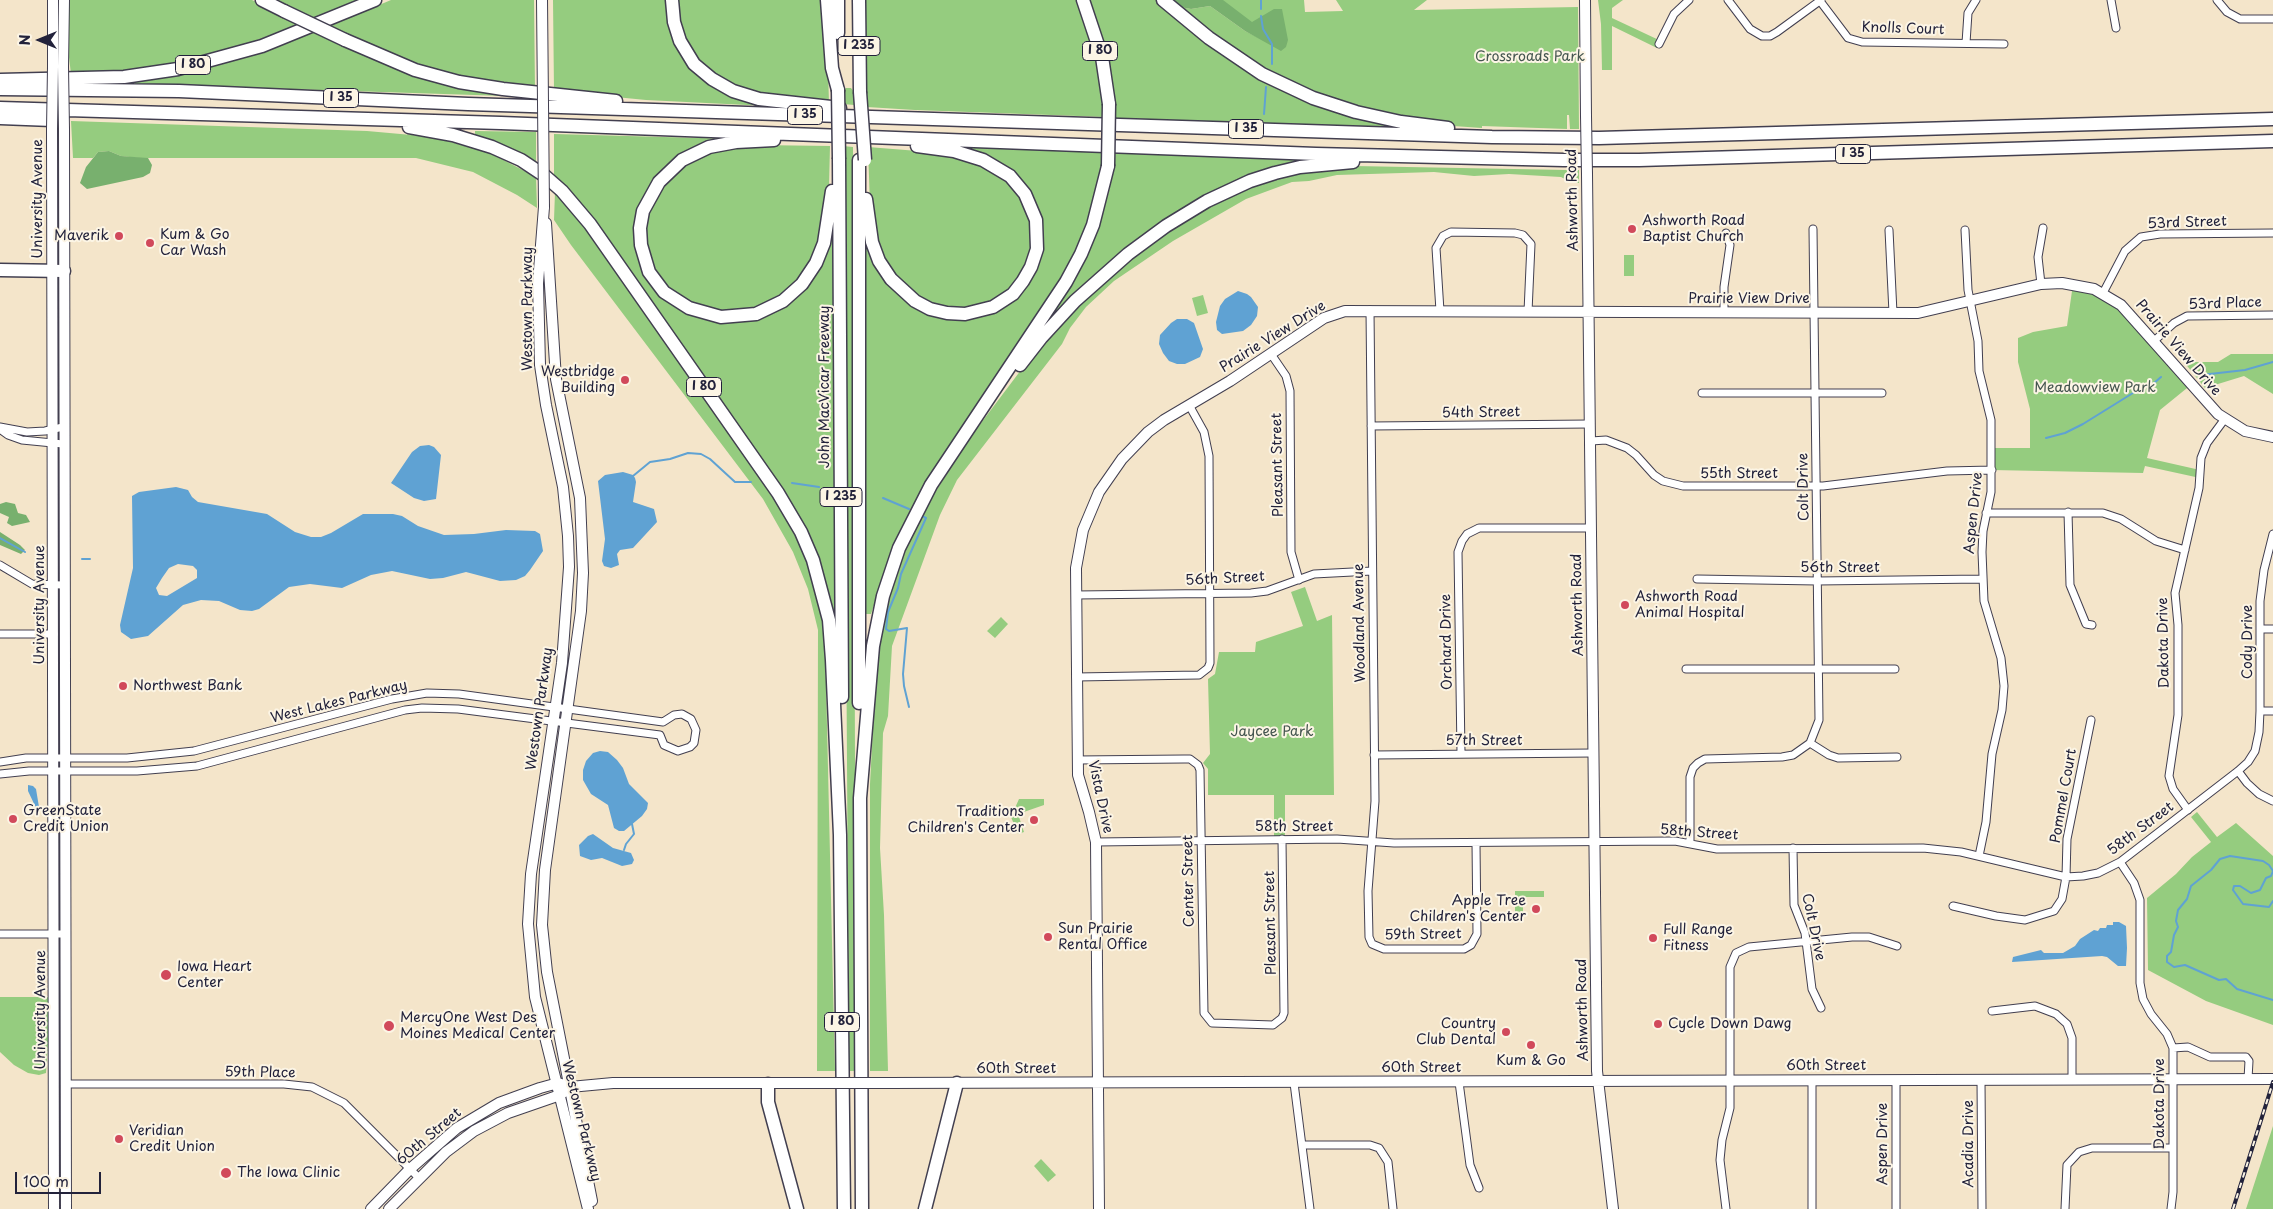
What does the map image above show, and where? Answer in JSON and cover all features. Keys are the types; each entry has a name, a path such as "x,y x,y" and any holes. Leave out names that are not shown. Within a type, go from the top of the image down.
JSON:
{"highway":[{"path":"262,0 345,40 415,70 459,82 683,110"},
{"name":"I 80","path":"0,80 124,77 178,69 262,46 375,0"},
{"path":"672,0 674,22 685,50 703,72 734,91 780,102 927,118"},
{"path":"827,0 832,68 838,90"},
{"name":"John MacVicar Freeway","path":"838,0 842,659 840,834"},
{"name":"I 235","path":"859,0 862,160 860,798"},
{"name":"I 80","path":"862,1209 860,798 872,646 883,596 906,532 931,485 1066,282 1081,254 1095,218 1108,166 1109,104 1102,57 1083,0"},
{"path":"1163,0 1209,38 1262,74 1322,101 1356,112 1400,122 1565,138"},
{"name":"I 35","path":"0,89 179,91 468,104 1565,138 2273,119"},
{"name":"I 80","path":"0,108 339,119 453,135 492,146 521,160 545,176 577,207 786,505 801,532 813,560 829,620 840,834 844,1209"},
{"path":"0,118 52,120 81,112"},
{"name":"I 35","path":"339,119 1433,157 1638,160 2273,141"},
{"path":"839,160 833,178 824,243 810,274 783,302 756,314 733,317 710,315 678,303 664,292 653,279 645,262 641,246 640,228 650,195 674,166 697,152 723,144 840,135"},
{"path":"862,160 867,209 875,252 891,279 908,296 930,309 947,313 965,314 993,307 1007,299 1023,281 1035,256 1037,227 1026,194 1010,176 997,167 969,155 929,147 889,143 868,136"},
{"path":"972,425 1041,338 1075,301 1128,254 1166,226 1207,202 1250,181 1300,167 1433,157"},
{"path":"0,262 58,267"},
{"path":"0,270 58,267"},
{"path":"925,1209 956,1083"},
{"path":"768,1084 768,1102 797,1209"}],"main road":[{"name":"University Avenue","path":"53,0 64,129 58,267"},
{"name":"University Avenue","path":"54,1209 59,934 59,758 58,267 52,129 64,0"},
{"name":"Westown Parkway","path":"542,0 544,207 538,283 540,365 546,405 563,487 569,552 568,592 562,654 531,874 528,924 535,997 588,1209"},
{"name":"Ashworth Road","path":"1585,0 1598,1082 1613,1209"},
{"name":"Westown Parkway","path":"544,207 549,240 556,379 580,498 583,536 583,592 545,870 542,925 546,972 593,1209"},
{"name":"Prairie View Drive","path":"1189,405 1329,316 1353,310 1918,313 2041,284 2073,284 2104,294 2129,312 2224,420 2245,431 2273,437"},
{"name":"Vista Drive","path":"1099,1209 1096,842 1089,812 1080,786 1077,760 1076,595 1079,549 1083,530 1099,492 1122,459 1139,441 1164,420 1189,405"},
{"name":"University Avenue","path":"58,585 54,634 59,758"},
{"name":"University Avenue","path":"59,934 66,1084 66,1209"},
{"name":"60th Street","path":"371,1209 410,1169 468,1120 519,1094 558,1083 570,1087 613,1083 2273,1079"},
{"name":"60th Street","path":"389,1209 446,1152 474,1131 520,1108 560,1096 570,1087"}],"street":[{"path":"1659,44 1674,14 1689,0"},
{"path":"1728,0 1750,29 1762,36 1770,36 1820,0"},
{"name":"Knolls Court","path":"1820,0 1844,33 1853,40 1862,42 2004,44"},
{"path":"1966,43 1968,13 1976,0"},
{"path":"2111,0 2116,28"},
{"path":"2219,3 2233,16 2244,20 2273,19"},
{"path":"2041,284 2038,257 2043,228"},
{"name":"Colt Drive","path":"1810,743 1819,720 1813,229"},
{"path":"1889,230 1893,313"},
{"name":"Aspen Drive","path":"1965,230 1966,274 1978,341 1979,371 1991,420 1991,492 1983,532 1982,578 1986,614 2001,658 2004,686 2002,710 1992,754 1986,822 1979,856"},
{"path":"1440,311 1436,248 1442,236 1451,232 1515,233 1524,235 1528,239 1532,250 1528,312"},
{"path":"1724,313 1724,287 1730,245 1726,233"},
{"name":"53rd Street","path":"2104,294 2124,251 2141,237 2160,234 2273,233"},
{"name":"Woodland Avenue","path":"1369,935 1368,879 1375,800 1370,310"},
{"name":"53rd Place","path":"2155,340 2174,323 2187,316 2273,315"},
{"name":"Pleasant Street","path":"1270,354 1286,376 1290,391 1291,552 1299,580"},
{"path":"1702,393 1882,393"},
{"path":"1076,677 1199,675 1204,672 1210,663 1208,445 1189,405"},
{"name":"Dakota Drive","path":"2188,810 2173,789 2169,776 2178,715 2178,625 2175,594 2199,488 2203,453 2224,420"},
{"name":"54th Street","path":"1371,426 1590,424"},
{"path":"0,428 27,432 58,428"},
{"path":"0,428 17,439 58,444"},
{"name":"55th Street","path":"1591,441 1606,440 1627,448 1654,475 1673,485 1816,486 1947,470 1992,470"},
{"path":"2068,512 2070,585 2086,624 2092,625"},
{"path":"1986,513 2098,512 2116,516 2156,541 2185,550"},
{"name":"Orchard Drive","path":"1461,753 1458,552 1462,540 1467,534 1479,528 1592,528"},
{"name":"Cody Drive","path":"2254,751 2259,732 2260,711 2260,601 2264,570 2273,534"},
{"path":"0,565 32,584 58,585"},
{"name":"56th Street","path":"1076,595 1210,594 1267,591 1314,574 1372,571"},
{"name":"56th Street","path":"1697,579 1817,581 1982,578"},
{"path":"2260,630 2273,629"},
{"path":"0,634 54,634"},
{"path":"1686,669 1895,669"},
{"name":"West Lakes Parkway","path":"0,762 26,758 128,758 194,751 392,699 427,693 459,694 663,722 674,714 686,716 695,726 696,738 690,747 678,751 664,745 660,735 451,708 422,708 405,710 196,766 137,771 59,771 0,774"},
{"path":"2260,711 2273,711"},
{"name":"Pommel Court","path":"1953,906 2025,920 2054,911 2062,899 2066,876 2067,839 2091,720"},
{"path":"660,735 663,722"},
{"path":"1690,843 1690,777 1693,768 1705,759 1782,757 1793,755 1810,743 1829,755 1838,758 1897,757"},
{"name":"58th Street","path":"1096,842 1282,839 1371,840 1394,843 1675,841 1717,849 1923,848 1979,856 2066,876 2083,876 2098,873 2120,862 2238,771 2248,762 2254,751"},
{"name":"57th Street","path":"1374,755 1594,753"},
{"name":"Center Street","path":"1077,760 1184,759 1194,762 1200,770 1204,1013"},
{"path":"2238,771 2259,794 2273,801"},
{"name":"Pleasant Street","path":"1204,1013 1208,1020 1217,1025 1272,1025 1282,1018 1285,1007 1282,839"},
{"name":"59th Street","path":"1369,935 1372,944 1384,949 1462,949 1471,946 1477,934 1476,843"},
{"name":"Colt Drive","path":"1793,848 1794,906 1807,941 1812,989 1821,1008"},
{"name":"Dakota Drive","path":"2120,862 2134,883 2140,900 2140,983 2143,999 2151,1014 2167,1034 2173,1048 2173,1196 2171,1209"},
{"path":"0,934 59,934"},
{"path":"1726,1209 1720,1160 1722,1140 1730,1108 1730,968 1736,953 1749,947 1852,936 1869,937 1897,946"},
{"path":"1992,1011 2036,1006 2056,1014 2066,1024 2072,1038 2072,1080"},
{"path":"2173,1048 2188,1047 2210,1057 2246,1057 2249,1061 2248,1079"},
{"path":"1812,1080 1812,1209"},
{"name":"Aspen Drive","path":"1896,1080 1896,1209"},
{"name":"Acadia Drive","path":"1981,1080 1982,1209"},
{"path":"1294,1082 1310,1209"},
{"path":"1460,1082 1470,1165 1479,1188"},
{"name":"59th Place","path":"66,1084 288,1084 312,1087 344,1104 419,1178"},
{"path":"1302,1145 1370,1145 1379,1148 1388,1162 1393,1209"},
{"path":"2065,1209 2065,1175 2070,1160 2085,1149 2173,1148"}],"green space":[{"path":"68,0 252,0 303,24 246,44 179,62 121,71 71,74 68,49"},
{"path":"271,0 358,0 312,20"},
{"path":"391,0 534,0 535,90 441,76 327,27"},
{"path":"553,0 668,0 685,56 767,106 646,100 554,91"},
{"path":"676,0 823,0 827,31 829,104 771,97 728,85 701,66 683,38"},
{"path":"865,0 1077,0 1096,54 1105,117 867,107"},
{"path":"1088,0 1158,0 1231,58 1396,125 1396,128 1116,118 1109,61 1100,30"},
{"name":"Crossroads Park","path":"1167,0 1173,0 1180,7 1191,9 1210,6 1245,31 1261,39 1218,0 1304,0 1305,12 1343,11 1336,0 1427,0 1414,10 1578,7 1579,129 1570,129 1569,115 1567,115 1567,129 1482,126 1482,128 1439,125 1331,101 1255,66"},
{"path":"1173,0 1223,0 1252,22 1274,9 1282,9 1288,40 1286,47 1281,51 1245,31 1210,6 1191,9 1180,7"},
{"path":"1598,0 1623,0 1612,8 1612,18 1661,41 1657,48 1612,26 1612,70 1602,70 1601,24"},
{"path":"316,30 341,42 505,91 505,96 135,84 134,81 216,66 258,53"},
{"path":"846,88 851,88 854,92 854,105 843,104 843,91"},
{"path":"71,121 367,131 434,137 492,154 536,177 537,208 517,195 473,172 416,158 139,158 121,156 109,151 98,152 93,158 73,158"},
{"path":"475,131 536,132 536,164 493,141 475,135"},
{"path":"554,134 737,139 712,144 650,189 639,256 692,314 783,307 831,230 833,230 836,615 833,615 822,569 815,550 596,223 576,198 554,177"},
{"path":"758,145 830,146 829,187 824,228 805,276 766,307 729,315 684,302 658,279 644,239 647,214 657,193 678,168 710,151"},
{"path":"843,146 853,147 856,1071 849,1071"},
{"path":"868,147 943,153 979,163 1004,177 1029,208 1033,251 1014,287 982,308 941,309 908,292 882,259 870,206"},
{"path":"964,147 1104,152 1099,184 1083,238 1063,278 925,486 903,526 871,614 866,614 865,233 912,303 985,314 1038,260 1026,189 964,150"},
{"path":"109,151 121,156 148,158 152,165 150,173 143,177 87,189 80,183 86,167 98,152"},
{"path":"1115,152 1329,160 1197,203 1053,320 1050,317 1076,277 1097,231 1109,191"},
{"path":"1354,166 1567,170 1567,180 1561,177 1509,174 1474,176 1434,172 1337,175 1309,181 1292,182 1246,199 1173,241 1114,281 1086,307 1070,328 1062,344 957,480 940,515 892,646 888,716 883,733 880,848 884,915 888,1071 870,1071 870,784 877,651 898,567 916,525 972,435 1027,362 1060,322 1140,249 1217,200 1285,174"},
{"path":"1570,170 1579,170 1579,183 1570,183"},
{"path":"555,192 585,226 753,467 787,517 809,565 823,622 825,639 835,1071 817,1071 818,630 808,589 793,552 763,499 554,220"},
{"path":"1624,255 1634,255 1634,276 1624,276"},
{"name":"Meadowview Park","path":"2073,284 2103,293 2192,384 2160,410 2147,458 2200,470 2200,478 2145,466 2143,473 1992,470 1991,448 2030,448 2030,409 2018,362 2018,338 2033,332 2067,326"},
{"path":"1203,295 1208,313 1197,316 1192,298"},
{"path":"2231,354 2273,354 2273,394 2244,376 2205,388 2184,362 2218,362"},
{"path":"6,502 15,504 18,513 26,515 30,522 12,526 7,523 9,517 0,513 0,504"},
{"path":"0,532 25,550 21,554 0,545"},
{"name":"Jaycee Park","path":"1305,587 1317,621 1332,615 1334,795 1285,795 1285,839 1274,839 1274,795 1208,795 1208,769 1203,763 1210,754 1208,679 1215,674 1219,652 1255,652 1256,642 1303,626 1291,592"},
{"path":"1001,617 1008,624 995,638 987,631"},
{"path":"1019,799 1044,799 1044,805 1018,814 1024,832 1018,834 1011,817"},
{"path":"2197,812 2217,837 2236,823 2273,856 2273,1025 2206,1001 2148,970 2147,898 2211,842 2191,817"},
{"path":"1515,891 1544,891 1544,897 1523,897 1523,922 1515,922"},
{"path":"0,997 51,997 46,1073 39,1075 28,1073 14,1065 0,1052"},
{"path":"2273,1126 2273,1209 2246,1209 2249,1200"},
{"path":"1041,1159 1056,1175 1048,1182 1034,1166"}],"water":[{"path":"1238,291 1251,297 1258,307 1257,316 1251,325 1243,331 1222,334 1217,330 1216,322 1220,306 1225,299"},
{"path":"1177,319 1187,319 1194,323 1203,349 1200,357 1185,364 1169,361 1159,344 1160,335"},
{"path":"429,445 434,447 441,455 436,499 424,501 414,498 391,483 412,452 420,446"},
{"path":"623,472 633,475 635,478 633,502 654,509 657,522 633,548 620,550 617,554 619,565 611,568 604,566 602,561 605,539 598,481 605,475"},
{"path":"176,487 188,490 198,502 267,514 295,532 311,537 321,537 331,533 363,514 393,514 402,516 418,526 444,535 506,530 535,531 540,534 543,551 525,576 516,580 500,581 466,572 430,579 392,571 371,575 342,588 310,584 289,587 259,609 252,611 240,610 219,601 201,600 183,605 148,636 131,639 121,632 120,625 133,568 132,496 139,492","holes":["178,564 193,566 197,570 197,578 167,596 159,595 156,588 169,568"]},
{"path":"600,751 608,752 617,760 623,768 629,784 648,803 647,809 642,816 624,831 614,828 608,805 591,794 583,780 583,770 586,761 593,753"},
{"path":"28,785 36,789 39,807 37,810 28,791"},
{"path":"593,834 613,848 631,853 634,860 632,864 622,866 602,858 591,860 580,856 579,845 588,836"},
{"path":"2113,922 2119,922 2126,926 2126,966 2118,966 2107,957 2102,956 2012,962 2013,957 2041,950 2044,953 2063,953 2075,946 2080,939 2094,930 2098,931 2100,928 2106,928 2107,925 2113,925"}],"waterway":[{"path":"1261,0 1261,9"},
{"path":"1261,16 1263,29 1272,44 1272,64"},
{"path":"1264,114 1266,87"},
{"path":"2201,375 2245,370 2273,362"},
{"path":"2046,438 2065,433 2083,424 2141,388 2153,384 2161,377"},
{"path":"633,476 650,462 670,459 688,453 701,454 710,459 735,482 751,482"},
{"path":"792,483 819,487"},
{"path":"883,498 909,509"},
{"path":"909,707 903,674 907,628 889,631 886,629 888,612 898,588 901,574 926,518 922,516"},
{"path":"0,538 25,552"},
{"path":"82,559 90,559"},
{"path":"624,850 634,834 632,824"},
{"path":"2273,901 2269,907 2243,904 2233,890 2234,886 2240,886 2251,893 2260,890 2266,878 2271,876 2273,871 2269,865 2263,861 2230,856 2220,859 2211,870 2191,886 2187,899 2178,910 2176,921 2178,927 2174,935 2171,952 2167,956 2167,962 2174,967 2185,965 2219,980 2226,979 2237,989 2273,1000"}],"railway":[{"path":"2233,1209 2273,1082"}],"place":[{"name":"Ashworth Road Baptist Church","path":"1632,229"},
{"name":"Maverik","path":"119,236"},
{"name":"Kum & Go Car Wash","path":"150,243"},
{"name":"Westbridge Building","path":"625,380"},
{"name":"Ashworth Road Animal Hospital","path":"1625,605"},
{"name":"Northwest Bank","path":"123,686"},
{"name":"GreenState Credit Union","path":"13,819"},
{"name":"Traditions Children's Center","path":"1034,820"},
{"name":"Apple Tree Children's Center","path":"1536,909"},
{"name":"Sun Prairie Rental Office","path":"1048,937"},
{"name":"Full Range Fitness","path":"1653,938"},
{"name":"Iowa Heart Center","path":"166,975"},
{"name":"Cycle Down Dawg","path":"1658,1024"},
{"name":"MercyOne West Des Moines Medical Center","path":"389,1026"},
{"name":"Country Club Dental","path":"1506,1032"},
{"name":"Kum & Go","path":"1531,1045"},
{"name":"Veridian Credit Union","path":"119,1139"},
{"name":"The Iowa Clinic","path":"226,1173"}]}
